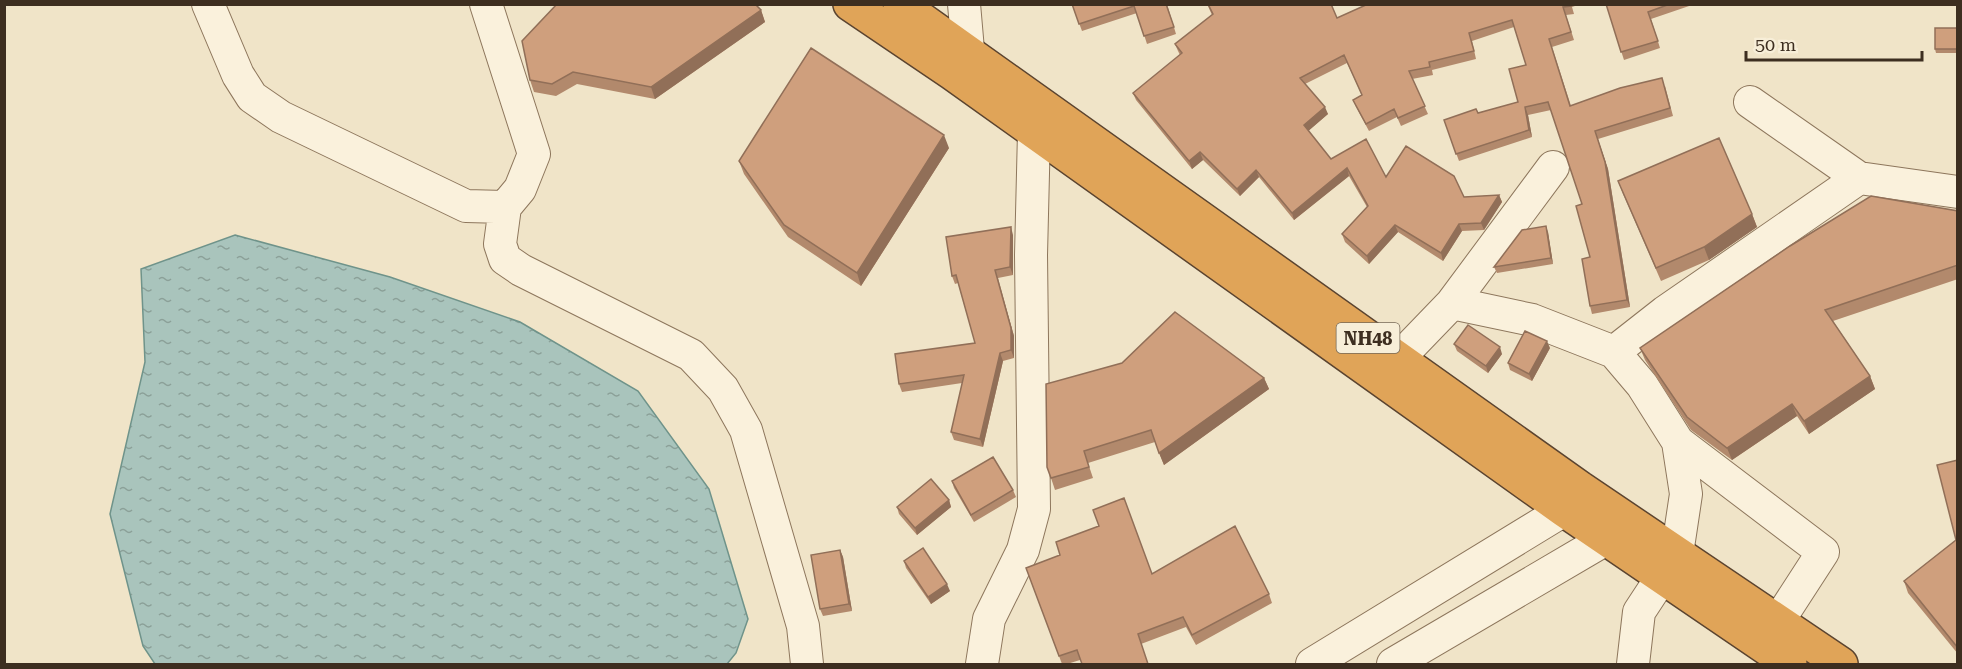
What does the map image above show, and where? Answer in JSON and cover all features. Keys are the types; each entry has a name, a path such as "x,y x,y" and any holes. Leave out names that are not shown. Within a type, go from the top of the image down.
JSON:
{"highway":[{"name":"NH48","path":"850,4 959,62 1157,204 1564,510 1606,539 1670,566 1777,623 1841,664"},
{"name":"NH48","path":"900,4 1034,132 1157,204 1398,359 1670,566 1790,664"}],"street":[{"path":"208,4 252,97 281,117 466,206 505,207"},
{"path":"486,4 534,154 520,189 505,207 500,244 505,259 521,270 691,355 723,389 746,430 803,626 807,664"},
{"path":"959,62 964,4"},
{"path":"1750,102 1859,178 1958,192"},
{"path":"982,664 989,619 1023,550 1034,509 1030,255 1034,132"},
{"path":"1398,359 1452,303 1553,167"},
{"path":"1614,352 1665,312 1859,178"},
{"path":"1452,303 1533,320 1614,352 1642,385 1678,442 1823,552 1777,623"},
{"path":"1633,664 1639,612 1670,566 1686,494 1678,442"},
{"path":"1312,664 1564,510"},
{"path":"1393,664 1606,539"}],"water":[{"path":"235,235 390,277 520,322 638,391 709,489 748,619 736,653 727,664 155,664 143,646 110,514 145,362 141,269"}],"building":[{"path":"557,4 755,4 761,10 651,87 573,72 552,84 530,80 522,41"},
{"path":"1072,4 1166,4 1174,27 1144,36 1134,6 1079,24"},
{"path":"1208,4 1331,4 1337,18 1368,4 1571,4 1571,6 1563,7 1571,32 1549,39 1570,106 1620,88 1662,78 1670,108 1595,131 1605,162 1627,300 1590,306 1582,259 1590,257 1576,206 1582,204 1548,102 1525,107 1529,130 1456,154 1444,120 1476,109 1478,113 1518,102 1509,69 1526,65 1512,20 1469,33 1474,51 1429,62 1430,67 1409,71 1425,106 1398,118 1394,109 1366,124 1353,100 1362,95 1344,55 1300,78 1325,107 1304,125 1331,159 1366,139 1386,177 1406,146 1454,176 1464,197 1499,195 1481,223 1459,224 1441,253 1395,225 1367,256 1342,234 1368,206 1347,168 1292,213 1256,170 1237,189 1200,152 1189,161 1133,93 1182,53 1175,44 1213,14"},
{"path":"1606,4 1670,4 1648,12 1658,41 1621,52"},
{"path":"1935,28 1958,28 1958,49 1935,49"},
{"path":"811,48 944,135 857,273 784,225 739,161"},
{"path":"1719,138 1752,214 1704,247 1656,268 1618,181"},
{"path":"1871,196 1958,211 1958,265 1825,310 1870,376 1804,421 1792,404 1727,448 1687,417 1640,348 1790,246"},
{"path":"1546,226 1551,258 1494,267 1522,230"},
{"path":"1011,227 1010,267 995,270 1011,328 1011,350 1000,353 980,439 951,432 964,375 899,384 895,354 975,343 956,275 952,276 946,237"},
{"path":"1175,312 1264,378 1159,453 1151,430 1084,451 1089,467 1051,478 1047,467 1046,384 1122,363"},
{"path":"1468,325 1500,347 1486,366 1454,344"},
{"path":"1525,331 1547,341 1529,374 1508,363"},
{"path":"993,457 1013,490 971,515 952,481"},
{"path":"1958,460 1958,648 1904,581 1956,540 1937,465"},
{"path":"931,479 949,500 915,528 897,507"},
{"path":"1124,498 1152,574 1235,526 1269,594 1192,635 1183,617 1138,634 1148,664 1082,664 1077,650 1059,656 1026,568 1060,555 1056,542 1099,526 1093,510"},
{"path":"923,548 947,584 928,597 904,561"},
{"path":"840,550 849,604 820,609 811,555"}]}
